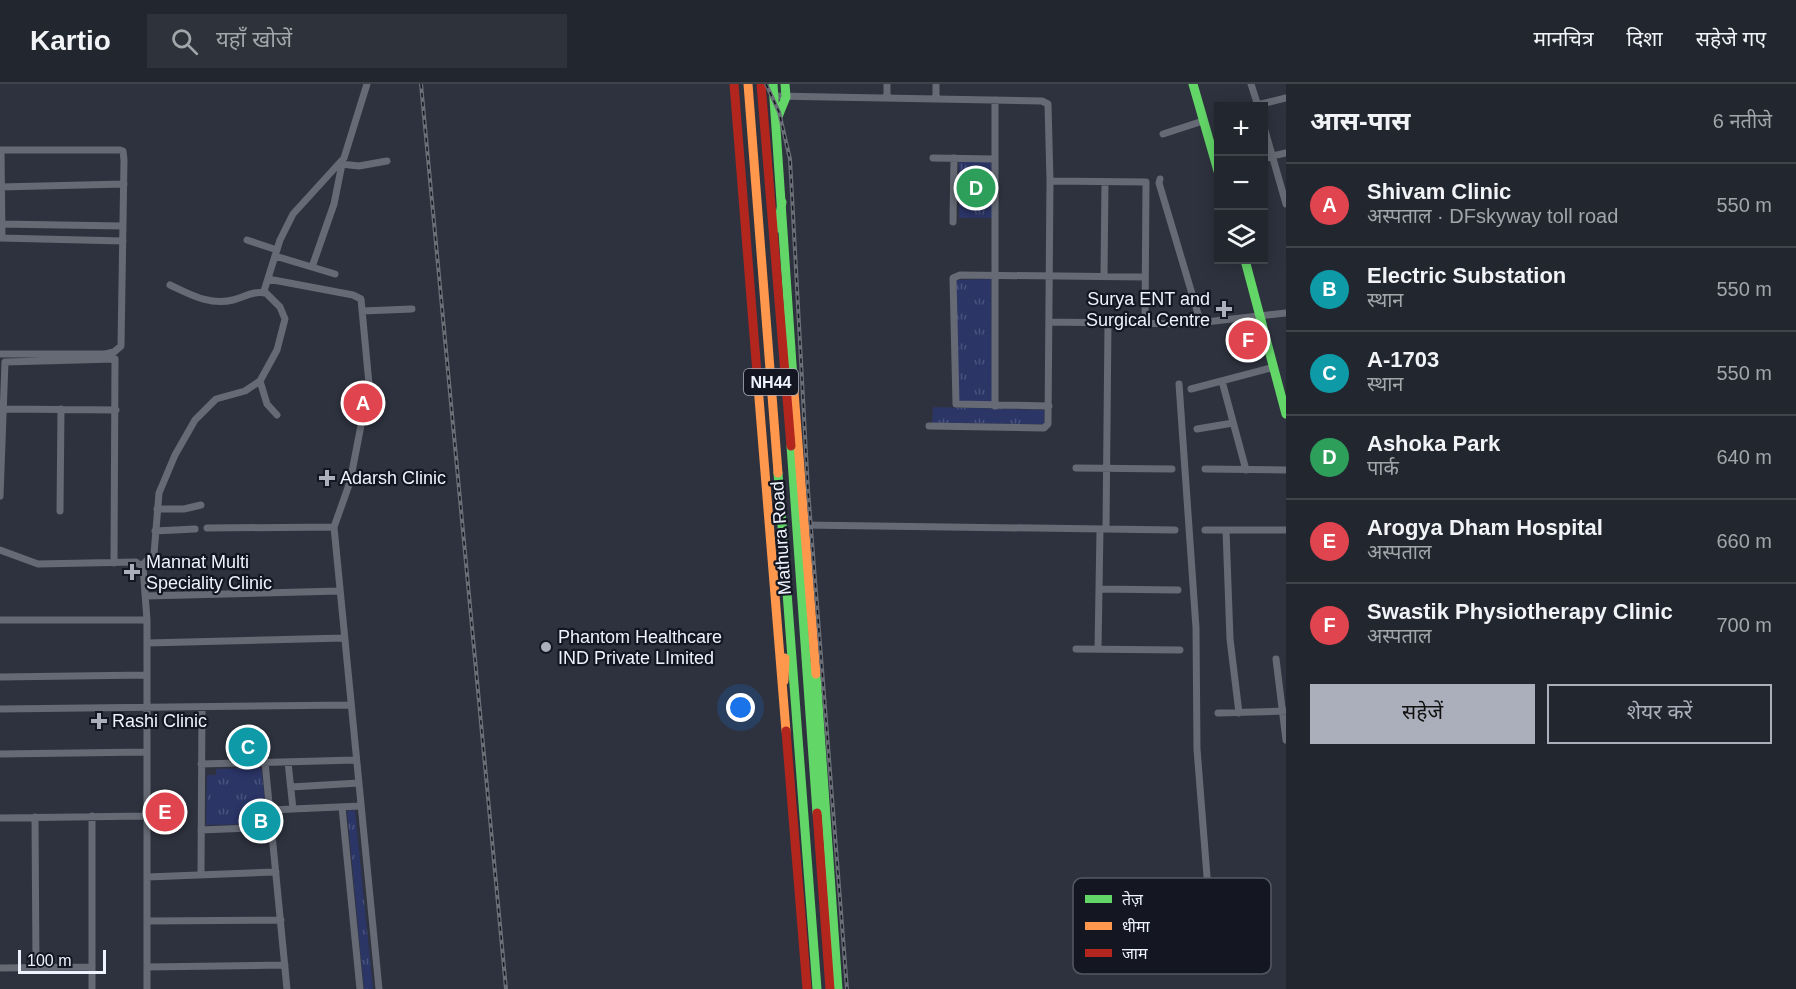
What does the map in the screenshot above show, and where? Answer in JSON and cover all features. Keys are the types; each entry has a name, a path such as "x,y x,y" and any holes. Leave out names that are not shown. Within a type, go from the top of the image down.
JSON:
{"main road":[{"path":"734,84 776,626 780,667 789,680 807,989"},
{"name":"Mathura Road","path":"748,84 789,622 789,680 817,989"},
{"name":"Mathura Road","path":"761,84 776,249 830,989"},
{"path":"773,84 839,989"},
{"path":"776,123 786,97 785,84"},
{"path":"1193,84 1214,157"},
{"path":"776,249 782,202"},
{"path":"1246,264 1286,414"},
{"path":"805,637 818,687"},
{"path":"801,896 799,946 802,989"}],"street":[{"path":"312,267 334,204 342,164 367,84"},
{"path":"887,84 887,98"},
{"path":"936,84 936,99"},
{"path":"1251,84 1256,102"},
{"path":"774,96 1042,100 1048,104 1050,181 1048,422 1044,428 929,426"},
{"path":"1268,103 1286,98"},
{"path":"994,406 995,100"},
{"path":"1163,134 1203,121"},
{"path":"1268,143 1286,203"},
{"path":"0,354 105,354 119,350 122,336 124,153 120,150 0,150 1,238 123,242"},
{"path":"1268,157 1286,153"},
{"path":"933,158 995,159"},
{"path":"953,222 954,158"},
{"path":"265,293 285,229 300,204 342,164 364,165 387,161"},
{"path":"1160,179 1159,183 1201,324"},
{"path":"1050,181 1146,182 1145,322"},
{"path":"1104,276 1105,182"},
{"path":"1,187 124,184"},
{"path":"1,224 123,226"},
{"path":"247,240 335,274"},
{"path":"1049,406 958,405 955,402 953,281 957,276 994,275 1145,277"},
{"path":"268,279 353,295 361,299 369,384 352,473 334,527 379,989"},
{"path":"0,550 38,564 142,565 154,554 157,508 164,479 202,411 220,397 245,391 260,381 278,350 285,325 280,307 265,293 254,292 233,300 209,301 170,285"},
{"path":"362,311 412,309"},
{"path":"1050,322 1201,324 1260,314 1286,314"},
{"path":"1098,649 1106,468 1108,322"},
{"path":"0,496 6,361 112,358 116,362 114,563"},
{"path":"1191,389 1274,367"},
{"path":"260,381 270,410 277,415"},
{"path":"1222,381 1246,470"},
{"path":"1179,384 1196,628 1197,749 1207,878"},
{"path":"4,409 116,410"},
{"path":"60,511 61,410"},
{"path":"1197,429 1233,423"},
{"path":"1076,468 1172,469"},
{"path":"1205,469 1286,470"},
{"path":"157,508 184,509 201,505"},
{"path":"804,525 1175,530"},
{"path":"207,528 334,527"},
{"path":"155,531 195,529"},
{"path":"1205,530 1286,530"},
{"path":"1226,530 1230,639 1239,713"},
{"path":"142,565 147,620 147,989"},
{"path":"1099,589 1178,590"},
{"path":"146,596 340,591"},
{"path":"0,620 147,620"},
{"path":"147,643 344,638"},
{"path":"1076,649 1180,650"},
{"path":"1276,659 1286,740"},
{"path":"0,677 147,675"},
{"path":"0,709 351,705"},
{"path":"201,875 202,707"},
{"path":"1218,713 1284,711"},
{"path":"0,754 147,752"},
{"path":"201,764 356,760"},
{"path":"265,762 287,989"},
{"path":"288,762 293,809"},
{"path":"291,787 359,783"},
{"path":"270,810 361,806"},
{"path":"342,807 360,989"},
{"path":"92,816 92,989"},
{"path":"0,818 147,816"},
{"path":"35,817 36,967"},
{"path":"201,830 272,827"},
{"path":"147,877 276,872"},
{"path":"147,921 280,920"},
{"path":"147,967 285,965"},
{"path":"0,968 92,967"}],"green space":[{"path":"959,161 991,161 993,218 959,218"},
{"path":"991,279 992,401 957,402 956,280"},
{"path":"933,407 1044,410 1044,424 932,423"},
{"path":"261,768 267,816 255,817 255,824 206,825 207,775 216,775 216,769"},
{"path":"355,810 373,989 364,989 347,811"}],"railway":[{"path":"421,84 506,989"},
{"path":"766,84 779,112 790,159 808,490 847,989"}],"traffic: fast":[{"path":"773,84 793,379"},
{"path":"777,119 786,97 785,84"},
{"path":"1193,84 1214,157"},
{"path":"778,228 782,202"},
{"path":"1246,264 1286,414"},
{"path":"791,446 817,813"},
{"path":"778,473 817,989"},
{"path":"813,667 818,687"},
{"path":"816,674 838,989"}],"traffic: slow":[{"path":"748,84 778,473"},
{"path":"793,379 816,674"},
{"path":"758,386 786,731"},
{"path":"784,681 785,658"}],"traffic: jam":[{"path":"734,84 758,386"},
{"path":"761,84 791,446"},
{"path":"786,731 807,989"},
{"path":"817,813 830,989"}],"place":[{"name":"Ashoka Park","path":"976,188"},
{"name":"Surya ENT and Surgical Centre","path":"1224,309"},
{"name":"Swastik Physiotherapy Clinic","path":"1248,340"},
{"name":"Shivam Clinic","path":"363,403"},
{"name":"Adarsh Clinic","path":"327,478"},
{"name":"Mannat Multi Speciality Clinic","path":"132,572"},
{"name":"Phantom Healthcare IND Private LImited","path":"546,647"},
{"name":"Rashi Clinic","path":"99,721"},
{"name":"A-1703","path":"248,747"},
{"name":"Arogya Dham Hospital","path":"165,812"},
{"name":"Electric Substation","path":"261,821"}]}
